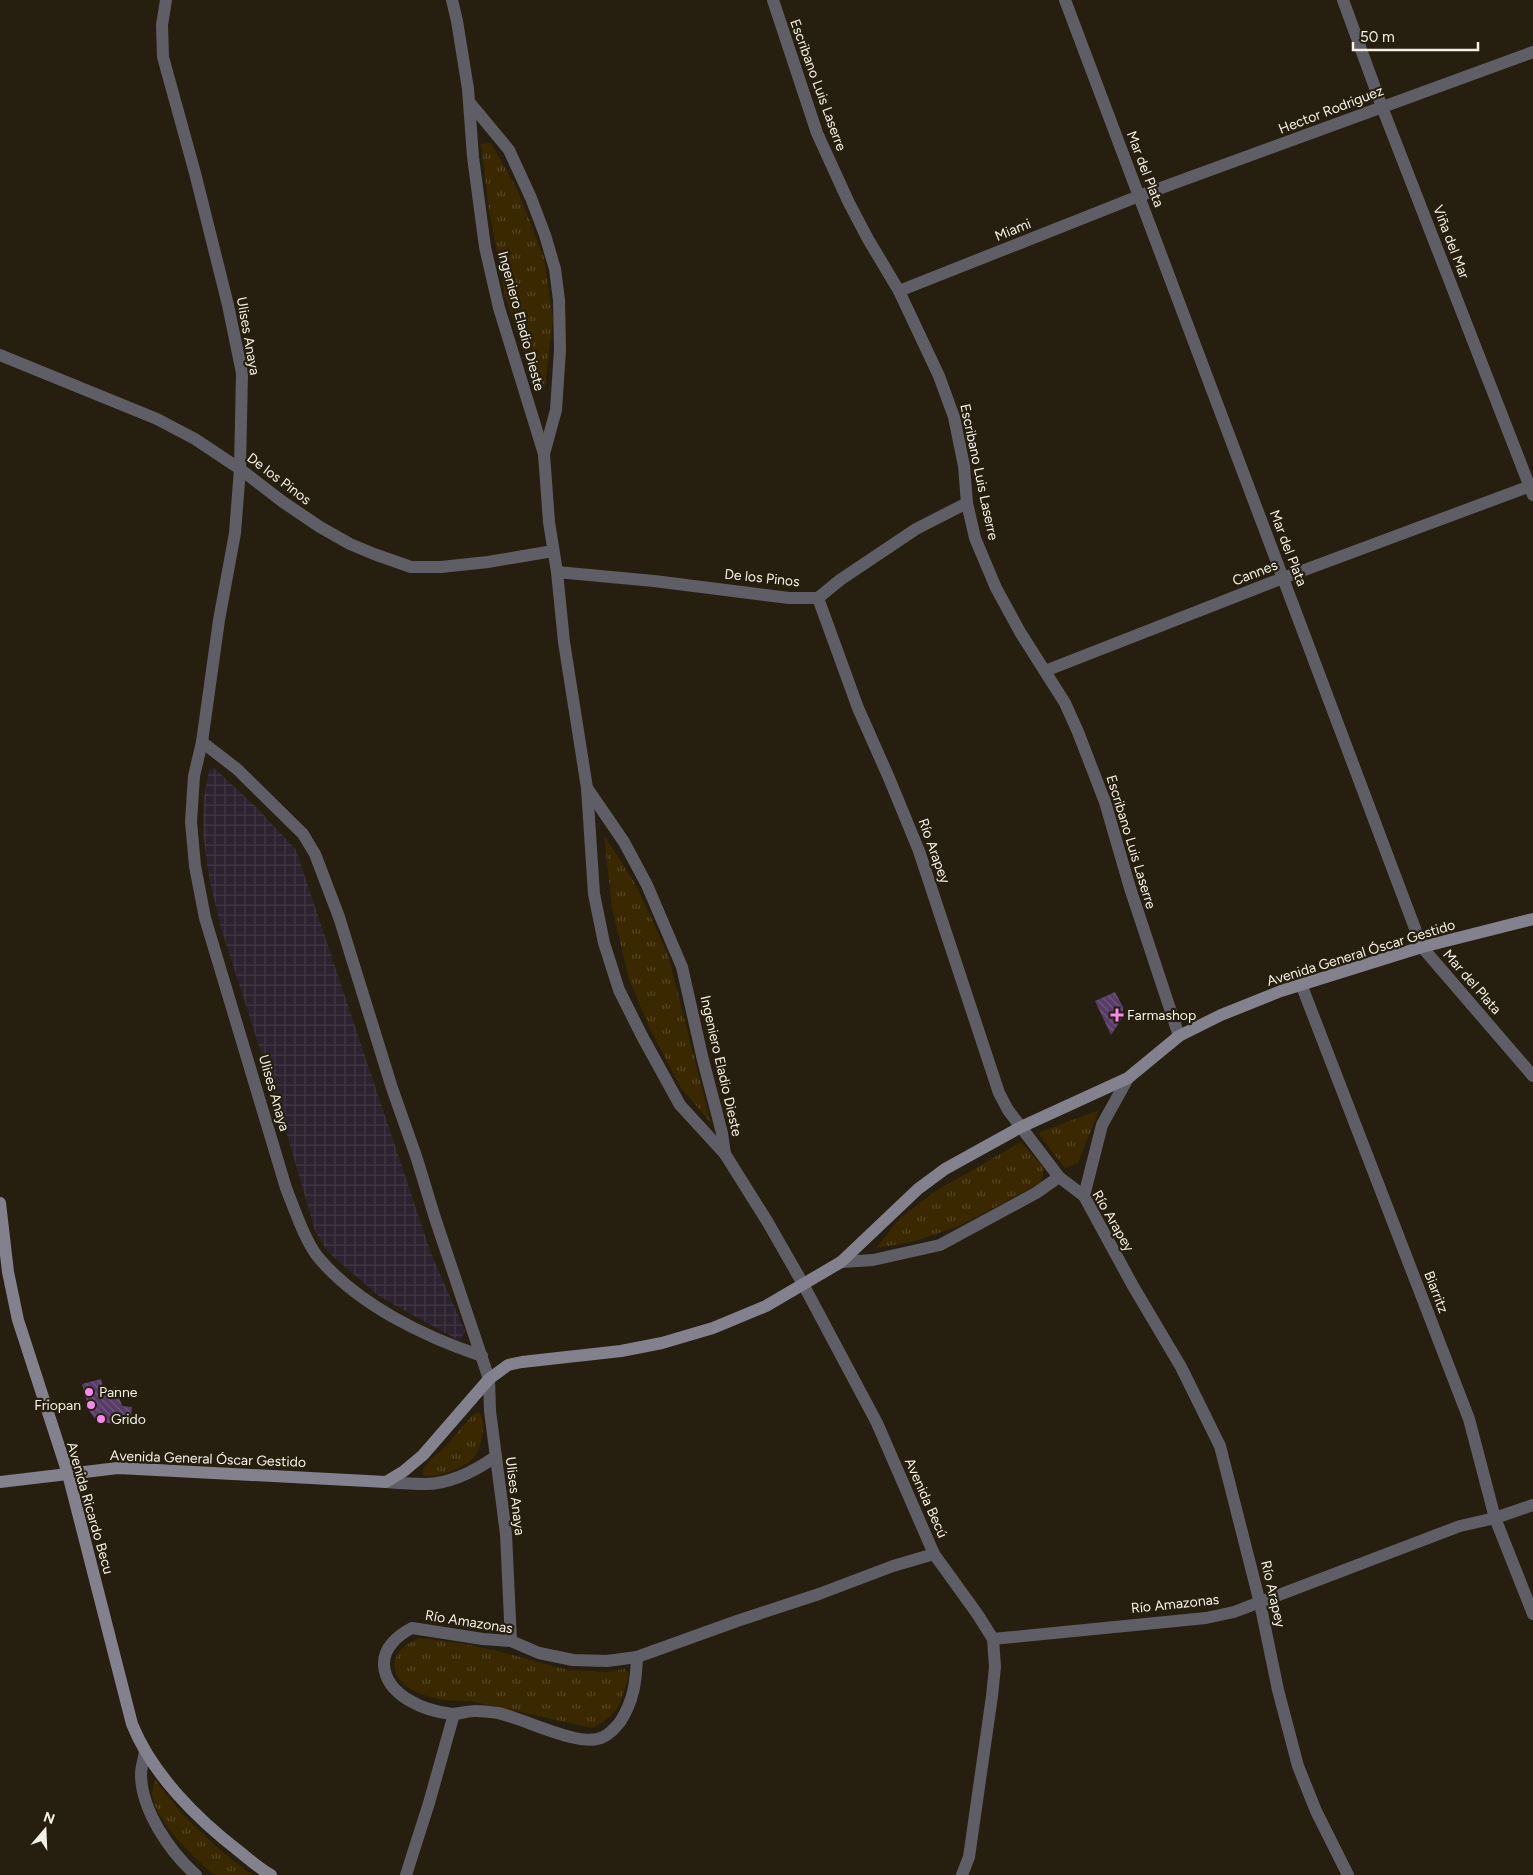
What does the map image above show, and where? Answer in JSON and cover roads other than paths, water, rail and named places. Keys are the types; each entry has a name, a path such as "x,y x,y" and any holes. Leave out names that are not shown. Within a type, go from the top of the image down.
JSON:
{"street":[{"name":"Ulises Anaya","path":"166,0 162,25 162,57 195,173 228,305 242,374 240,469 235,533 219,620 202,742 194,776 190,822 195,866 205,918 286,1188 298,1219 317,1256 343,1282 370,1302 444,1343 482,1356"},
{"name":"Ingeniero Eladio Dieste","path":"452,0 470,104 473,157 485,247 499,308 544,454 549,522 558,572 564,642 587,788 594,894 604,943 619,990 680,1104 725,1154"},
{"name":"Escribano Luis Laserre","path":"773,0 817,133 849,203 899,291 939,376 954,417 964,466 967,503 975,538 996,588 1065,703 1105,802 1151,954 1180,1036"},
{"name":"Mar del Plata","path":"1065,0 1422,947 1533,1076"},
{"name":"Viña del Mar","path":"1343,0 1382,107 1532,489"},
{"name":"Hector Rodriguez","path":"1139,196 1533,52"},
{"name":"Ingeniero Eladio Dieste","path":"470,104 509,150 538,216 555,269 559,300 560,350 556,410 544,454"},
{"name":"Miami","path":"899,291 1139,196"},
{"name":"De los Pinos","path":"0,355 157,419 194,438 240,469 282,502 335,536 374,554 411,567 441,567 488,562 553,551"},
{"name":"Cannes","path":"1045,671 1283,578 1532,489"},
{"name":"De los Pinos","path":"558,572 654,581 789,598 818,598 840,580 916,529 967,503"},
{"name":"Río Arapey","path":"818,598 858,708 890,778 919,851 1000,1093 1008,1110 1059,1177 1084,1196 1128,1278 1182,1367 1220,1446 1260,1603 1278,1690 1298,1766 1316,1811 1348,1875"},
{"name":"Ulises Anaya","path":"202,742 237,769 303,834 314,854 338,917 392,1088 489,1379 490,1412 506,1534 511,1641"},
{"name":"Ingeniero Eladio Dieste","path":"587,788 624,842 647,885 682,967 722,1133 725,1154"},
{"name":"Avenida General Óscar Gestido","path":"386,1482 404,1471 423,1455 489,1379 508,1365 621,1351 670,1341 713,1328 766,1306 841,1262 918,1189 945,1169 1021,1128 1128,1078 1180,1036 1221,1015 1301,984 1422,947 1533,919"},
{"name":"Biarritz","path":"1301,984 1469,1419 1495,1518 1533,1614"},
{"name":"Avenida General Óscar Gestido","path":"1084,1196 1102,1125 1128,1078"},
{"name":"Avenida Becú","path":"725,1154 767,1220 877,1423 934,1554 993,1639"},
{"name":"Avenida General Óscar Gestido","path":"841,1262 873,1260 940,1245 1036,1194 1059,1177"},
{"name":"Avenida Ricardo Becu","path":"0,1204 4,1269 18,1320 68,1474 132,1724 154,1765 196,1815 231,1846 271,1875"},
{"name":"Avenida General Óscar Gestido","path":"0,1482 118,1468 427,1484 447,1481 479,1468 495,1457"},
{"name":"Río Amazonas","path":"993,1639 1206,1618 1234,1612 1460,1526 1495,1518 1533,1505"},
{"name":"Río Amazonas","path":"637,1657 636,1684 628,1710 616,1728 603,1738 584,1740 498,1713 474,1711 454,1714 430,1710 410,1701 396,1691 384,1675 384,1659 391,1643 402,1633 412,1628 483,1639 511,1641 539,1653 573,1660 607,1661 637,1657 737,1620 819,1594 893,1566 934,1554"},
{"path":"962,1875 970,1850 992,1696 995,1667 993,1639"},
{"path":"406,1875 454,1714"},
{"path":"145,1751 140,1774 145,1802 176,1855 196,1875"}],"place":[{"name":"Farmashop","path":"1117,1015"},
{"name":"Panne","path":"89,1392"},
{"name":"Friopan","path":"91,1405"},
{"name":"Grido","path":"101,1419"}]}
